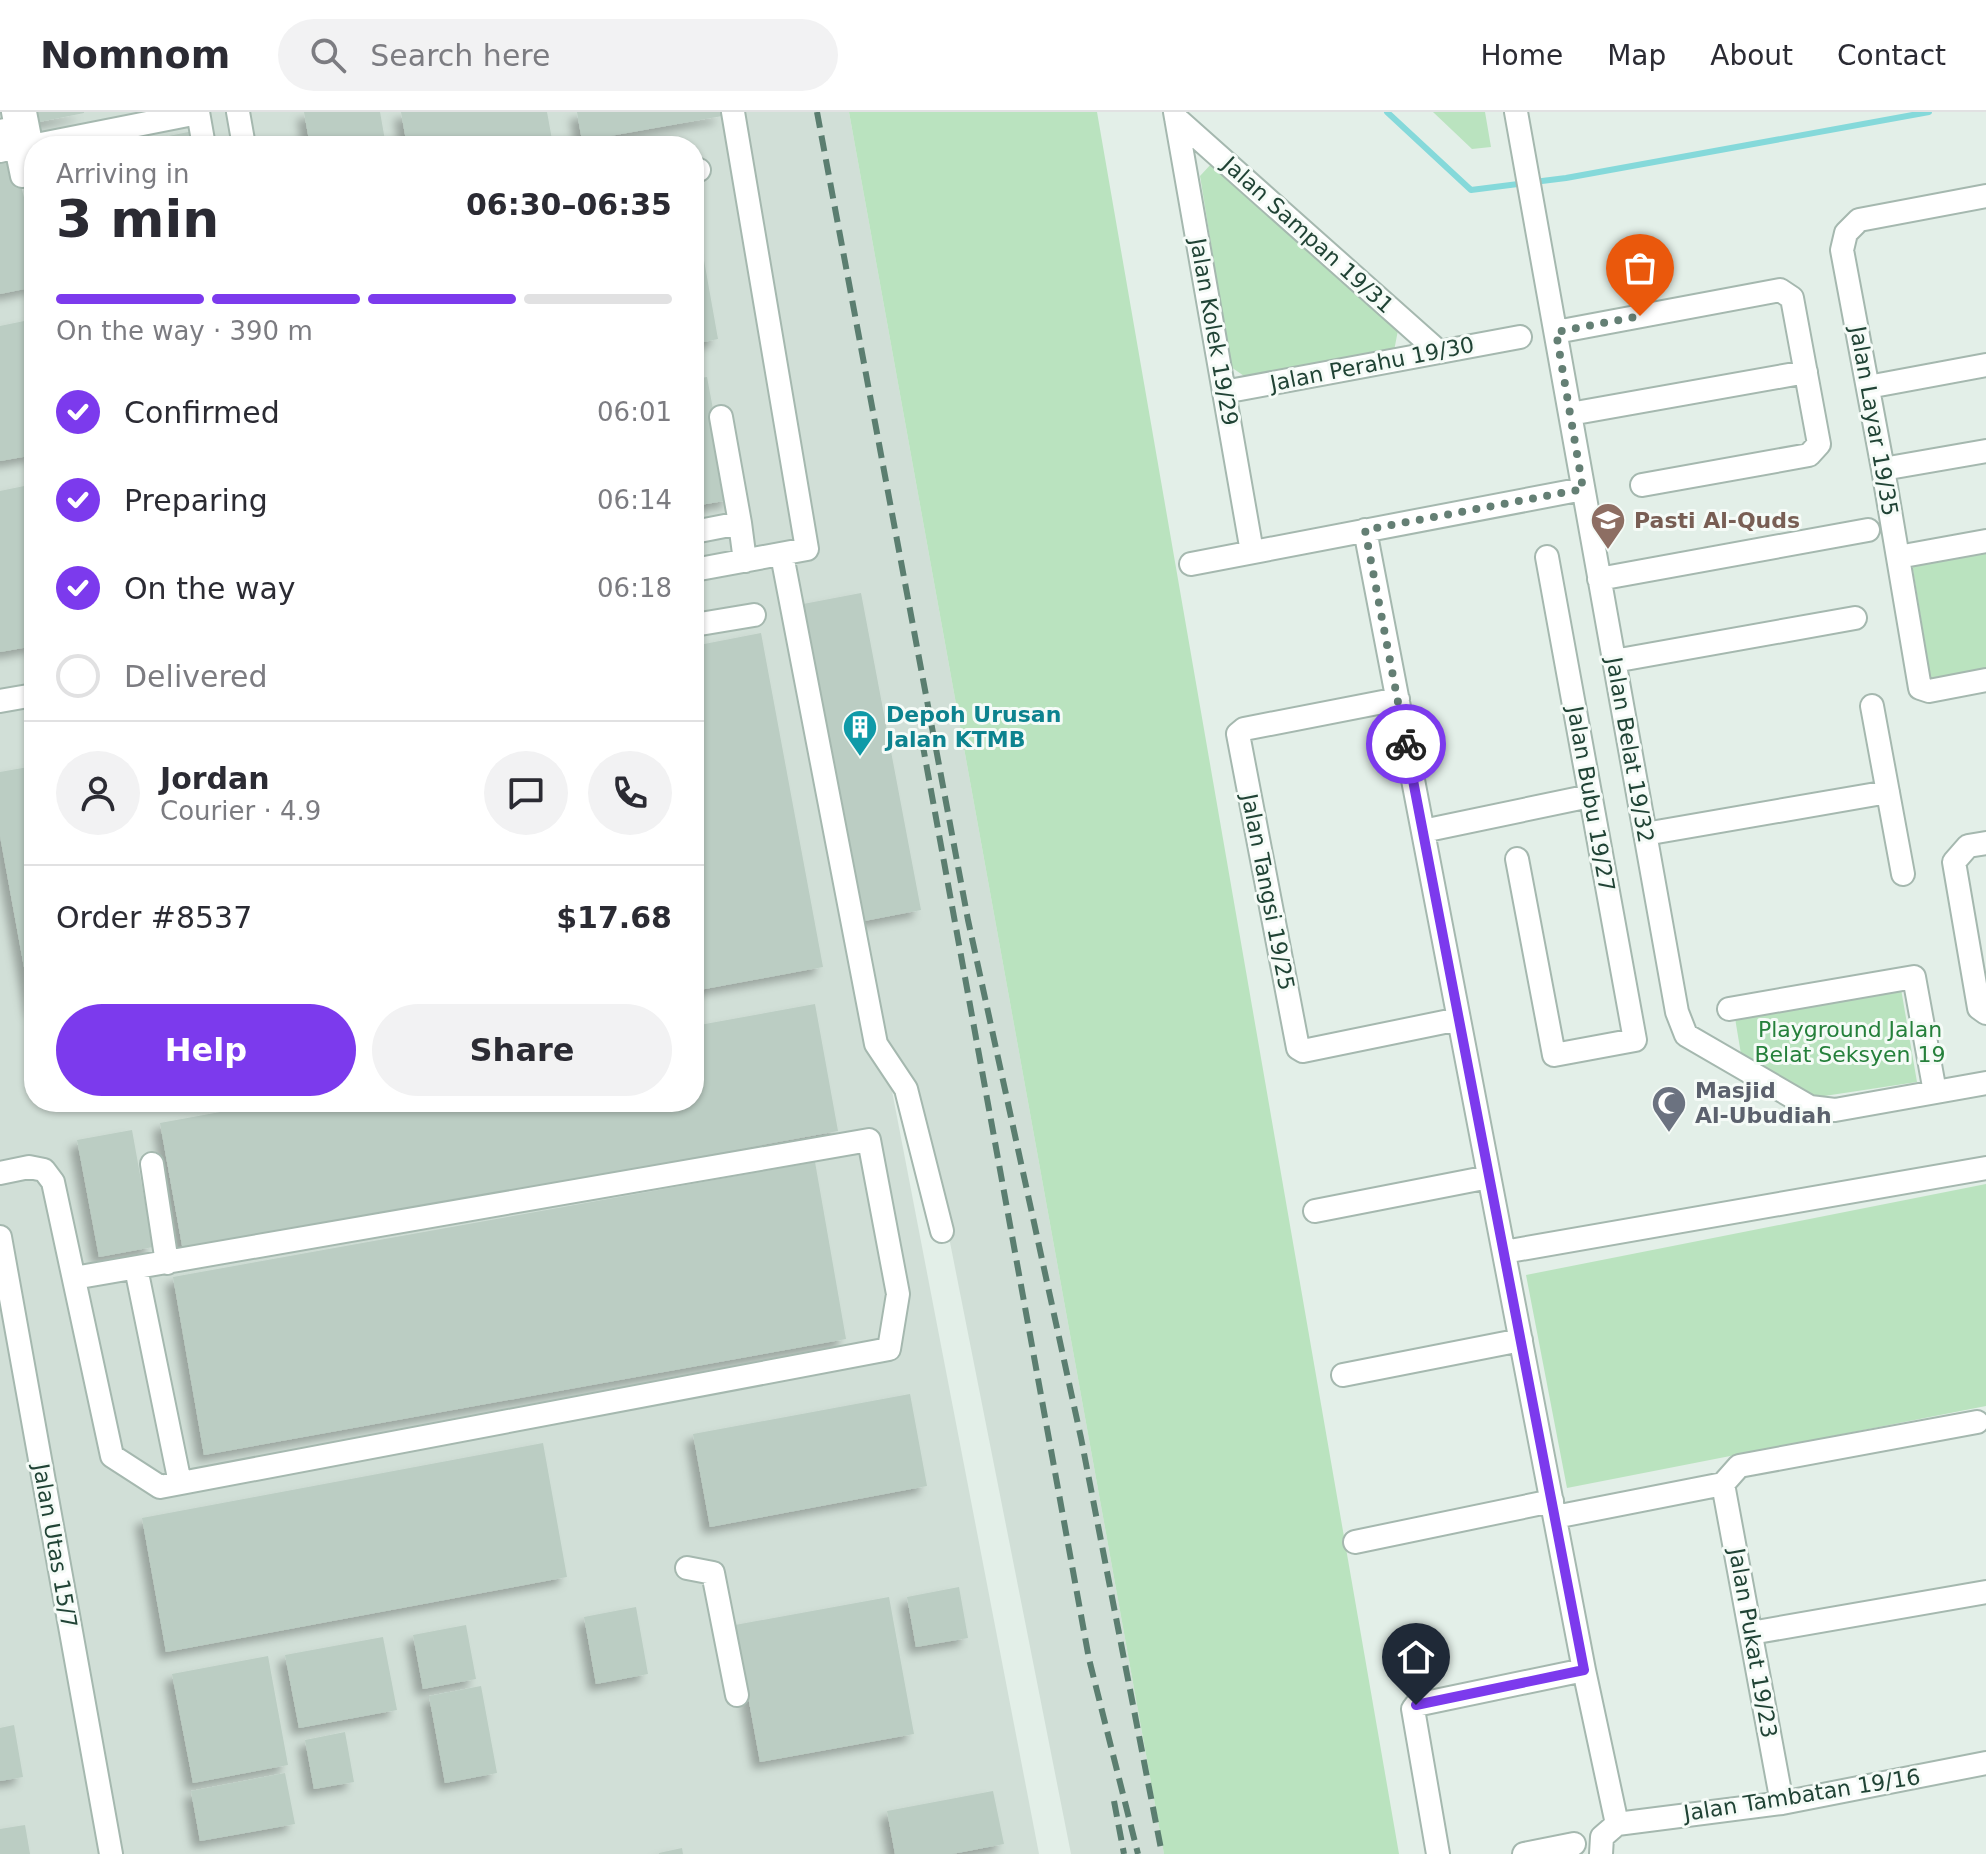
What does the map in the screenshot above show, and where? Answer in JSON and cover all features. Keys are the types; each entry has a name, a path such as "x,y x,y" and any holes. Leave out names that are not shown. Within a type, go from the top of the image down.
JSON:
{"street":[{"path":"0,131 16,128 13,112"},
{"path":"25,112 27,136"},
{"path":"238,112 242,136"},
{"path":"704,568 807,549 733,112"},
{"name":"Jalan Belat 19/32","path":"1516,112 1677,1012 1686,1035 1810,1107 1835,1110 1986,1083"},
{"path":"117,136 198,113 202,136"},
{"name":"Jalan Sampan 19/31","path":"1176,115 1439,352"},
{"name":"Jalan Kolek 19/29","path":"1176,115 1252,552"},
{"path":"0,151 16,147 24,156"},
{"name":"Jalan Layar 19/35","path":"1986,196 1859,220 1846,233 1842,250 1920,688 1929,691 1986,680"},
{"path":"1556,332 1780,290 1792,298 1819,444 1809,455 1642,485"},
{"name":"Jalan Perahu 19/30","path":"1224,392 1520,337"},
{"path":"1868,387 1986,365"},
{"path":"1570,414 1806,372"},
{"path":"721,417 745,561"},
{"path":"1883,469 1986,451"},
{"path":"1191,564 1583,489"},
{"path":"704,530 740,523"},
{"path":"1365,530 1584,1670 1617,1824 1602,1837 1601,1854"},
{"path":"1599,579 1868,530"},
{"path":"1898,557 1986,541"},
{"path":"782,555 876,1044 906,1089 942,1231"},
{"name":"Jalan Bubu 19/27","path":"1517,859 1554,1055 1635,1040 1547,557"},
{"path":"704,623 754,615"},
{"path":"1614,661 1855,618"},
{"path":"0,701 24,697"},
{"name":"Jalan Tangsi 19/25","path":"1398,699 1244,729 1238,734 1298,1048 1303,1051 1459,1019"},
{"path":"1872,706 1903,874"},
{"path":"1645,834 1888,792"},
{"path":"1423,831 1590,796"},
{"path":"1986,843 1968,846 1954,862 1979,1008 1986,1013"},
{"path":"1729,1009 1914,977 1935,1092"},
{"path":"0,1173 29,1167 44,1170 53,1182 112,1456 160,1487 889,1349 898,1294 869,1140 74,1278"},
{"path":"152,1164 167,1263"},
{"path":"1504,1252 1986,1168"},
{"path":"1315,1211 1489,1177"},
{"name":"Jalan Utas 15/7","path":"0,1237 111,1854"},
{"path":"136,1268 180,1483"},
{"path":"1343,1375 1521,1340"},
{"path":"1355,1542 1723,1484 1739,1466 1977,1422"},
{"name":"Jalan Pukat 19/23","path":"1723,1484 1782,1803"},
{"path":"687,1568 713,1573 737,1695"},
{"path":"1751,1633 1986,1592"},
{"path":"1438,1854 1413,1709 1416,1705 1584,1670"},
{"name":"Jalan Tambatan 19/16","path":"1617,1824 1782,1803 1986,1763"},
{"path":"1524,1854 1574,1844"}],"shaded area":[{"path":"0,112 849,112 1164,1854 1071,1854 926,1121 913,1081 887,1065 1039,1854 0,1854"}],"green space":[{"path":"849,112 1097,112 1399,1854 1164,1854"},
{"path":"1433,112 1485,112 1491,147 1472,149"},
{"path":"1213,162 1399,325 1394,351 1247,378 1231,367 1200,176"},
{"path":"1986,551 1986,670 1931,680 1912,564"},
{"name":"Playground Jalan Belat Seksyen 19","path":"1900,983 1917,1082 1811,1098 1742,1060 1734,1012"},
{"path":"1986,1184 1986,1406 1567,1488 1526,1275"}],"building":[{"path":"37,112 84,112 84,113 39,122"},
{"path":"304,112 380,112 384,136 308,136"},
{"path":"401,112 547,112 551,136 405,136"},
{"path":"577,112 721,112 722,116 610,136 581,136"},
{"path":"193,131 194,136 169,136"},
{"path":"13,156 24,197 24,289 0,294 0,158"},
{"path":"704,260 718,339 704,342"},
{"path":"24,321 24,457 0,461 0,326"},
{"path":"704,377 707,377 730,500 704,504"},
{"path":"24,486 24,648 0,652 0,491"},
{"name":"Depoh Urusan Jalan KTMB","path":"861,593 921,910 859,922 798,605"},
{"path":"761,633 823,967 704,989 704,644"},
{"path":"24,768 24,967 0,836 0,772"},
{"path":"815,1004 838,1131 183,1251 160,1123 220,1112 704,1112 704,1024"},
{"path":"132,1130 153,1247 99,1257 77,1140"},
{"path":"815,1162 846,1339 204,1455 173,1277"},
{"path":"910,1394 927,1486 710,1527 693,1434"},
{"path":"543,1443 567,1577 166,1652 142,1518"},
{"path":"959,1587 968,1638 916,1647 907,1597"},
{"path":"889,1597 914,1734 760,1762 735,1625"},
{"path":"636,1607 648,1674 596,1684 584,1617"},
{"path":"466,1625 476,1679 423,1689 413,1635"},
{"path":"383,1637 397,1710 299,1728 285,1655"},
{"path":"268,1656 288,1765 193,1783 172,1674"},
{"path":"481,1686 497,1773 445,1783 429,1696"},
{"path":"14,1725 23,1777 0,1781 0,1728"},
{"path":"345,1732 354,1782 314,1789 305,1740"},
{"path":"285,1773 295,1824 200,1841 191,1791"},
{"path":"993,1791 1004,1844 952,1854 895,1854 887,1811"},
{"path":"25,1825 30,1854 0,1854 0,1829"},
{"path":"682,1848 683,1854 659,1854 659,1853"}],"waterway":[{"path":"1387,112 1471,190 1566,178 1929,112"}],"railway":[{"path":"817,112 968,920 1081,1438 1162,1854"},
{"path":"922,741 1089,1659 1138,1854"},
{"path":"1114,1801 1124,1854"}],"way so far":[{"path":"1406,744 1365,530 1583,489 1556,332 1640,316"}],"place":[{"name":"Pasti Al-Quds","path":"1608,551"},
{"name":"Depoh Urusan Jalan KTMB","path":"860,758"},
{"name":"Masjid Al-Ubudiah","path":"1669,1134"}],"route":[{"path":"1406,744 1584,1670 1416,1705"}]}
